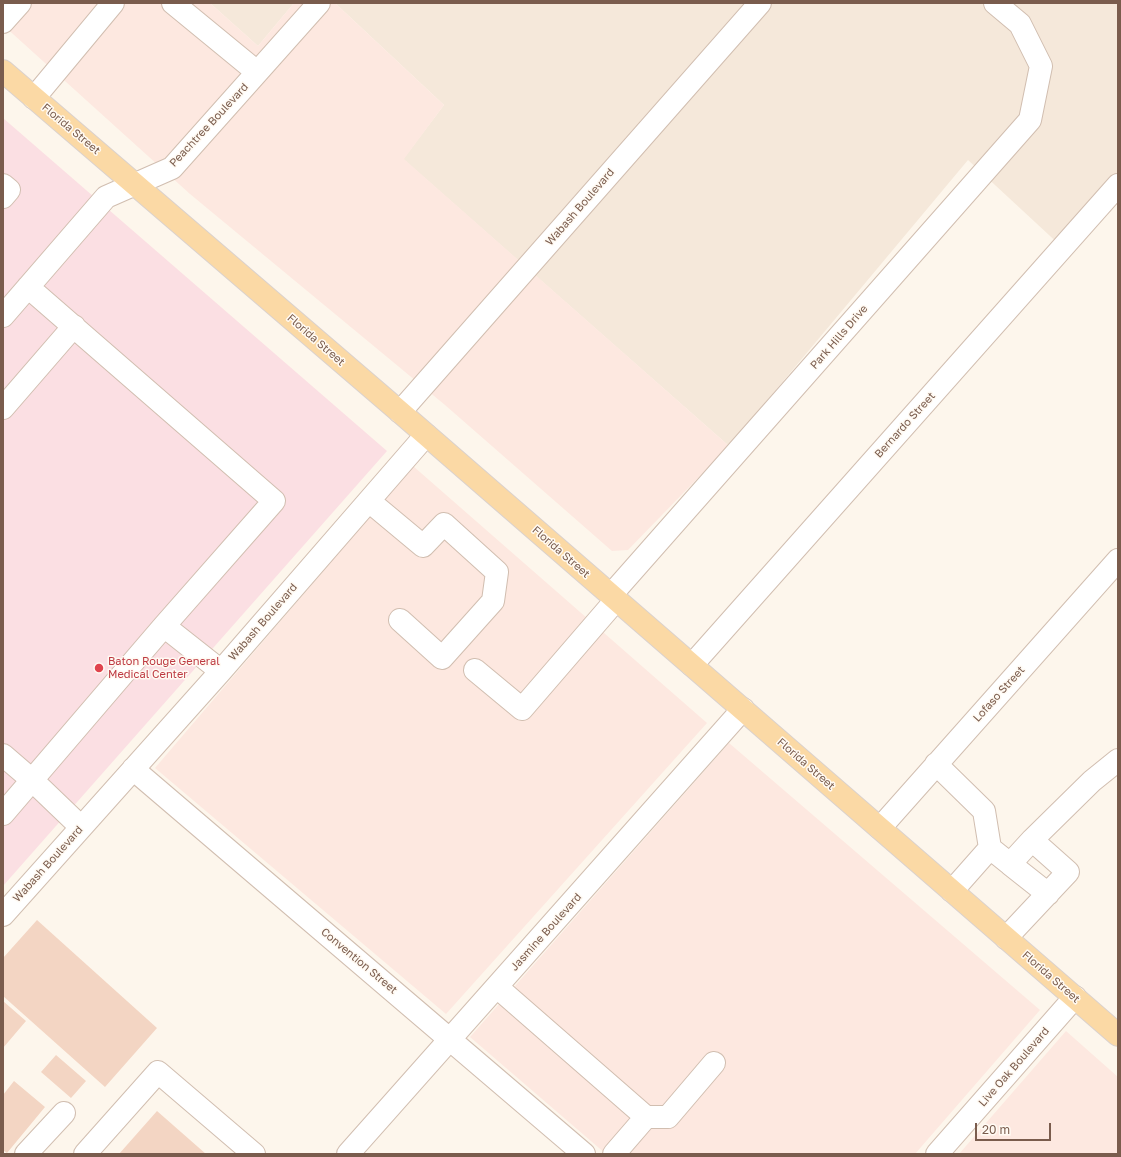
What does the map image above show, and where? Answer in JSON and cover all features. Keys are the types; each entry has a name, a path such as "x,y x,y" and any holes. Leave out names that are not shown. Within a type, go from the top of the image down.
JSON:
{"main road":[{"name":"Florida Street","path":"3,71 400,412 1118,1035"}],"street":[{"path":"3,22 20,3"},
{"path":"34,98 113,3"},
{"path":"173,3 257,72"},
{"name":"Peachtree Boulevard","path":"3,316 16,291 106,197 172,168 319,3"},
{"name":"Wabash Boulevard","path":"400,412 760,3"},
{"name":"Park Hills Drive","path":"475,670 522,709 613,597 1030,120 1041,66 1020,24 995,3"},
{"path":"3,185 9,190 3,197"},
{"name":"Bernardo Street","path":"692,665 1118,185"},
{"path":"3,814 164,626 274,501 74,326 16,291"},
{"path":"3,408 74,326"},
{"name":"Wabash Boulevard","path":"3,915 221,671 426,435"},
{"path":"369,500 423,546 444,524 497,572 493,601 442,658 400,620"},
{"name":"Lofaso Street","path":"880,828 1118,560"},
{"path":"164,626 221,671"},
{"name":"Jasmine Boulevard","path":"348,1154 743,709"},
{"path":"3,755 32,780 81,827"},
{"path":"1010,864 1032,840 1092,781 1118,760"},
{"path":"936,764 984,810 990,848 1048,894"},
{"name":"Convention Street","path":"133,769 584,1154"},
{"path":"1006,938 1068,872 1032,840"},
{"path":"952,891 990,848"},
{"path":"497,987 646,1117 668,1117 714,1063"},
{"name":"Live Oak Boulevard","path":"937,1154 1075,997"},
{"path":"85,1154 158,1072 254,1154"},
{"path":"26,1154 64,1113"},
{"path":"614,1154 646,1117"}],"shaded area":[{"path":"3,3 210,3 258,46 294,3 335,3 444,105 404,159 729,446 628,550 612,551 445,405 190,194 3,25"},
{"path":"210,3 294,3 258,46"},
{"path":"335,3 1118,3 1118,185 1063,248 968,160 729,446 403,159 444,105"},
{"name":"Baton Rouge General Medical Center","path":"3,118 387,451 3,886"},
{"path":"413,466 707,723 446,1014 155,768"},
{"path":"729,743 1040,1010 915,1154 606,1154 470,1037"},
{"path":"1066,1031 1118,1077 1118,1154 959,1154"}],"building":[{"path":"37,920 157,1028 105,1087 3,996 3,958"},
{"path":"3,1001 26,1021 3,1048"},
{"path":"56,1055 86,1081 71,1098 41,1072"},
{"path":"14,1081 45,1107 7,1153 3,1150 3,1095"},
{"path":"157,1111 206,1154 119,1154"}],"place":[{"name":"Baton Rouge General Medical Center","path":"99,668"}]}
